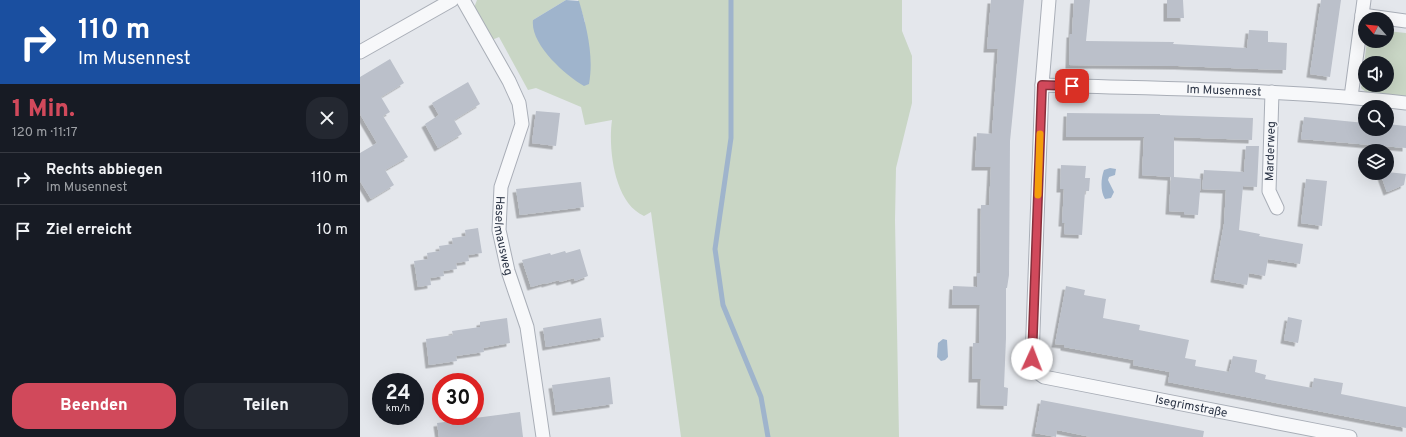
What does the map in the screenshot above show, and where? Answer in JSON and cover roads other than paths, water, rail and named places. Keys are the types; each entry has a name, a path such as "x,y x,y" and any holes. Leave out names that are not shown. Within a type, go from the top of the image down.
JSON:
{"street":[{"path":"360,52 452,0"},
{"name":"Haselmausweg","path":"463,0 509,81 519,103 522,124 501,186 499,230 508,271 527,327 543,437"},
{"path":"1042,85 1049,0"},
{"path":"1362,12 1364,0"},
{"path":"1394,19 1406,20"},
{"path":"1351,97 1358,45"},
{"name":"Im Musennest","path":"1042,85 1272,92 1351,97 1406,103"},
{"name":"Isegrimstraße","path":"1042,85 1032,359 1034,370 1044,377 1350,437"},
{"name":"Marderweg","path":"1272,92 1269,191 1277,208"}],"water":[{"path":"566,0 579,1 585,21 591,63 589,84 584,86 559,67 550,58 537,39 534,29 533,20"},
{"path":"1110,168 1116,169 1115,175 1109,177 1108,180 1114,192 1111,198 1105,199 1103,196 1102,177 1104,170"},
{"path":"943,339 947,340 948,357 941,361 937,357 938,343"}],"waterway":[{"path":"731,0 731,138 715,249 723,305 761,397 768,437"}]}
